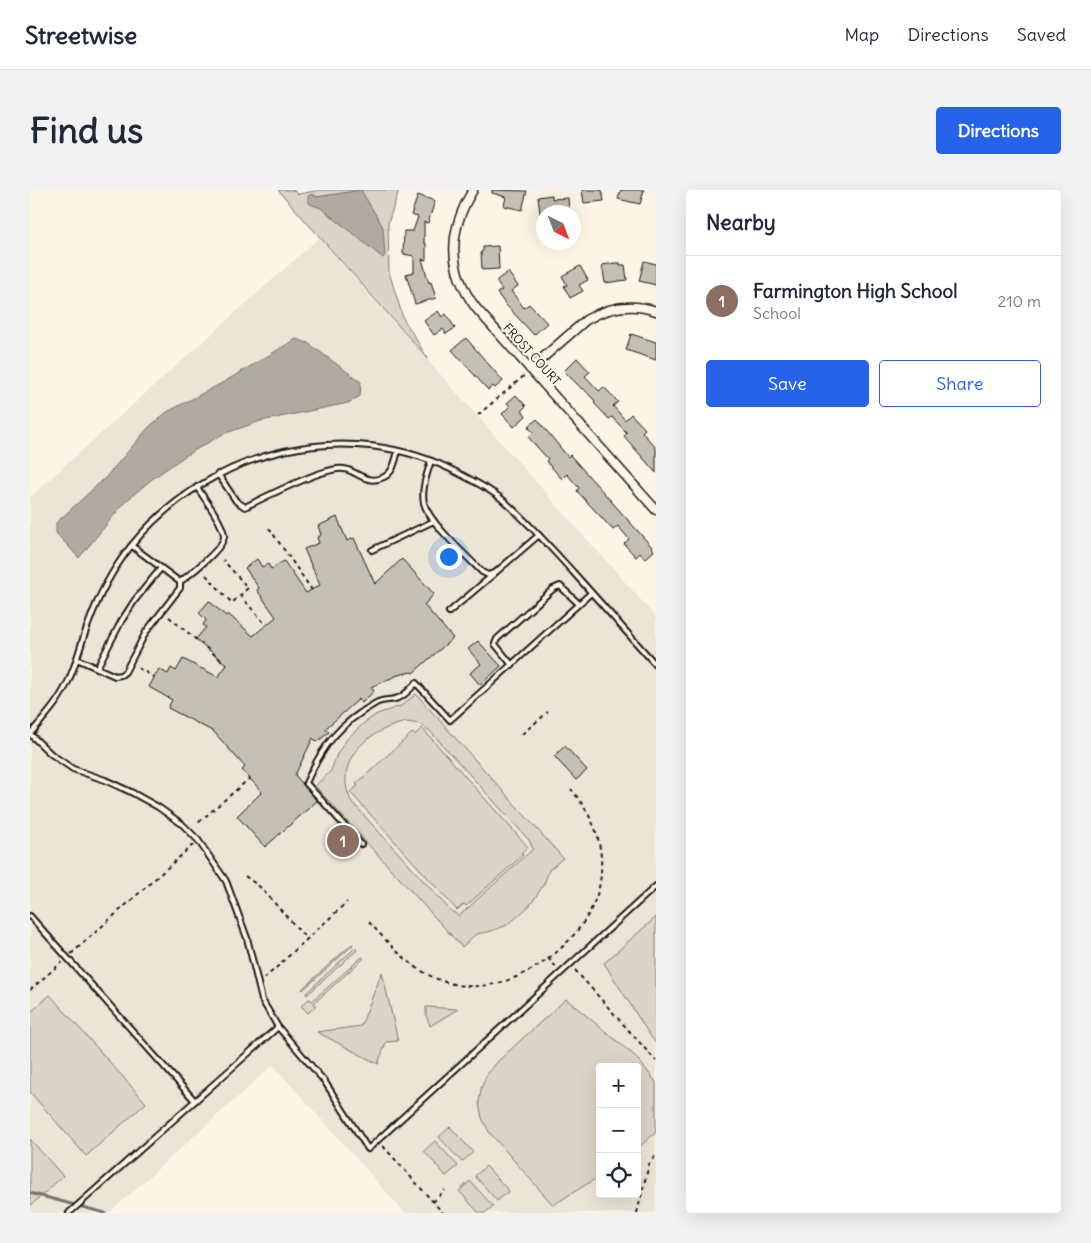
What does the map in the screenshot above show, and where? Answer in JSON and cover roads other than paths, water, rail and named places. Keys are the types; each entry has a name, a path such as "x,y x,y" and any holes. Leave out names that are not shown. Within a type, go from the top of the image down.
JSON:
{"street":[{"name":"FROST COURT","path":"473,190 459,216 455,234 455,262 466,293 530,369 656,510"},
{"path":"530,369 586,320 595,315 623,307 639,307 656,311"}],"lane":[{"path":"656,665 539,535 503,500 471,480 431,461 398,451 366,445 337,443 277,452 250,460 218,474 163,514 132,546 116,567 87,626 66,686 30,734 51,754 73,770 105,780 151,803 182,824 198,840 226,882 247,938 262,1000 278,1027 325,1082 368,1149 656,886"},
{"path":"218,474 236,501 245,508 297,481 336,469 344,468 364,478 374,480 386,476 393,468 398,451"},
{"path":"431,461 424,487 424,503 430,517 482,572 488,575 496,572"},
{"path":"180,582 222,544 225,537 222,528 197,488"},
{"path":"372,550 434,521"},
{"path":"449,612 539,535"},
{"path":"132,546 180,582"},
{"path":"97,668 131,607 161,568"},
{"path":"77,659 115,676 121,675 146,632 180,588 180,582"},
{"path":"512,665 495,644 497,639 553,588 560,586 579,604"},
{"path":"361,844 306,783 318,756 335,734 354,716 378,702 400,698 416,683 450,720 591,593"},
{"path":"30,916 195,1101"},
{"path":"69,1213 278,1027"}],"waterway":[{"path":"30,1193 105,1213"}],"place":[{"name":"Farmington High School","path":"343,841"}]}
